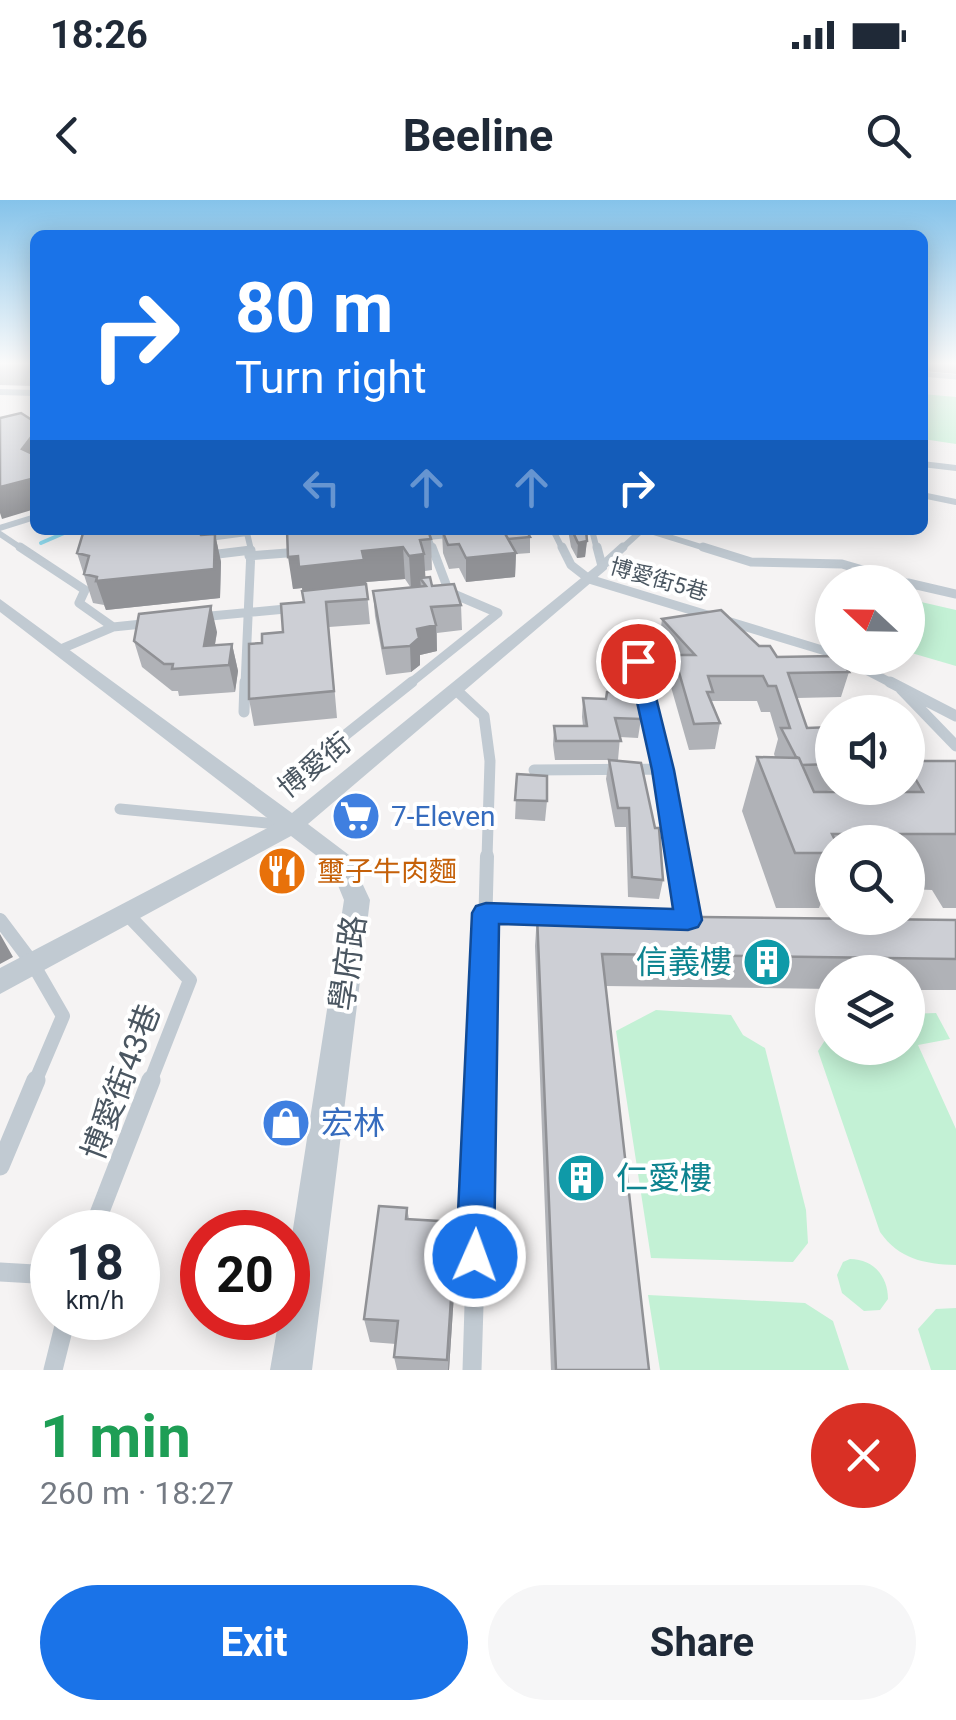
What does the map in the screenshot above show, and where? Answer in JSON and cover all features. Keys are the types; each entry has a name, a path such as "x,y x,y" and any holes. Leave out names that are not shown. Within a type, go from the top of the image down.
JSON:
{"street":[{"name":"博愛街","path":"0,982 291,826 595,573"},
{"name":"學府路","path":"0,604 340,862 357,900 292,1370"}],"lane":[{"path":"928,465 956,468"},
{"path":"928,496 956,502"},
{"path":"0,531 30,519"},
{"path":"0,531 84,590 79,603 113,627"},
{"path":"216,535 209,538 210,555 318,551"},
{"path":"244,712 250,553 247,535"},
{"path":"450,592 428,538 456,535"},
{"path":"556,535 571,565 595,573"},
{"path":"592,535 595,573"},
{"path":"595,573 638,535"},
{"path":"661,535 751,562 845,565"},
{"name":"博愛街5巷","path":"595,573 815,647"},
{"path":"925,587 956,594"},
{"path":"320,756 498,612 450,592 431,594"},
{"path":"190,618 303,607"},
{"path":"60,649 113,627 171,620"},
{"path":"638,661 663,770 688,920"},
{"path":"880,675 956,716"},
{"path":"895,682 956,746"},
{"path":"455,689 484,716 490,761 472,1370"},
{"path":"534,770 663,770"},
{"path":"120,808 291,826"},
{"path":"486,913 562,916"},
{"name":"博愛街43巷","path":"101,1210 190,980 127,914"},
{"path":"0,920 33,964 63,1016 0,1166"},
{"path":"670,920 707,920"},
{"path":"0,1272 30,1274"},
{"path":"53,1370 60,1340"}],"green space":[{"path":"928,418 956,418 956,444 928,440"},
{"path":"925,603 956,610 956,666 925,657"},
{"path":"656,1010 731,1015 743,1035 765,1048 806,1210 808,1243 793,1262 651,1258 616,1031"},
{"path":"925,1013 936,1013 950,1039 925,1044"},
{"path":"925,1060 956,1129 956,1265 913,1258 895,1248 880,1232 823,1065 925,1065"},
{"path":"843,1262 866,1262 882,1276 888,1299 880,1310 864,1311 842,1293 837,1275"},
{"path":"648,1295 805,1303 833,1321 849,1370 660,1370"},
{"path":"956,1308 956,1370 931,1370 918,1329 936,1309"}],"building":[{"path":"0,418 30,419 30,439 22,449 30,453 30,479 0,487"},
{"path":"82,535 215,535 214,569 96,581 97,577 84,574 89,556 77,553"},
{"path":"287,535 430,535 431,539 420,540 424,554 409,556 403,547 362,551 364,560 299,567 298,556 288,557"},
{"path":"444,535 506,535 516,553 466,558 459,544 448,545"},
{"path":"506,535 530,537 508,539"},
{"path":"574,535 586,535 587,541 578,543"},
{"path":"430,577 432,586 454,584 461,605 431,607 436,625 417,629 419,638 410,646 383,648 373,591 426,586 420,578"},
{"path":"366,584 368,599 326,602 334,691 249,699 249,644 262,643 262,634 283,632 281,604 304,602 302,591"},
{"path":"211,606 204,646 232,644 229,665 172,669 173,664 164,664 134,641 139,614"},
{"path":"721,610 759,646 770,646 777,657 815,656 815,673 788,673 807,728 815,728 815,765 802,765 796,757 781,728 790,728 776,686 768,686 763,676 708,676 713,692 707,692 720,723 694,724 674,655 695,655 662,619"},
{"path":"607,692 636,692 641,719 615,718 621,741 556,741 554,726 587,726 583,698 606,699"},
{"path":"757,757 799,758 815,792 815,805 925,805 925,761 956,761 956,834 925,834 925,825 815,825 815,853 795,853"},
{"path":"609,760 641,763 655,828 659,828 663,880 632,877 629,808 618,808"},
{"path":"517,774 547,776 547,801 515,800"},
{"name":"仁愛樓","path":"537,915 815,918 815,935 925,935 925,920 956,920 956,959 925,959 925,955 602,954 649,1370 556,1370"},
{"path":"379,1206 407,1208 406,1219 456,1222 447,1360 394,1357 398,1321 364,1319"}],"waterway":[{"path":"41,543 59,535"}],"place":[{"name":"7-Eleven","path":"356,816"},
{"name":"璽子牛肉麵","path":"282,871"},
{"name":"信義樓","path":"767,962"},
{"name":"宏林","path":"286,1123"},
{"name":"仁愛樓","path":"581,1178"}],"route":[{"path":"475,1256 486,913 688,920 663,770 638,661"}]}
